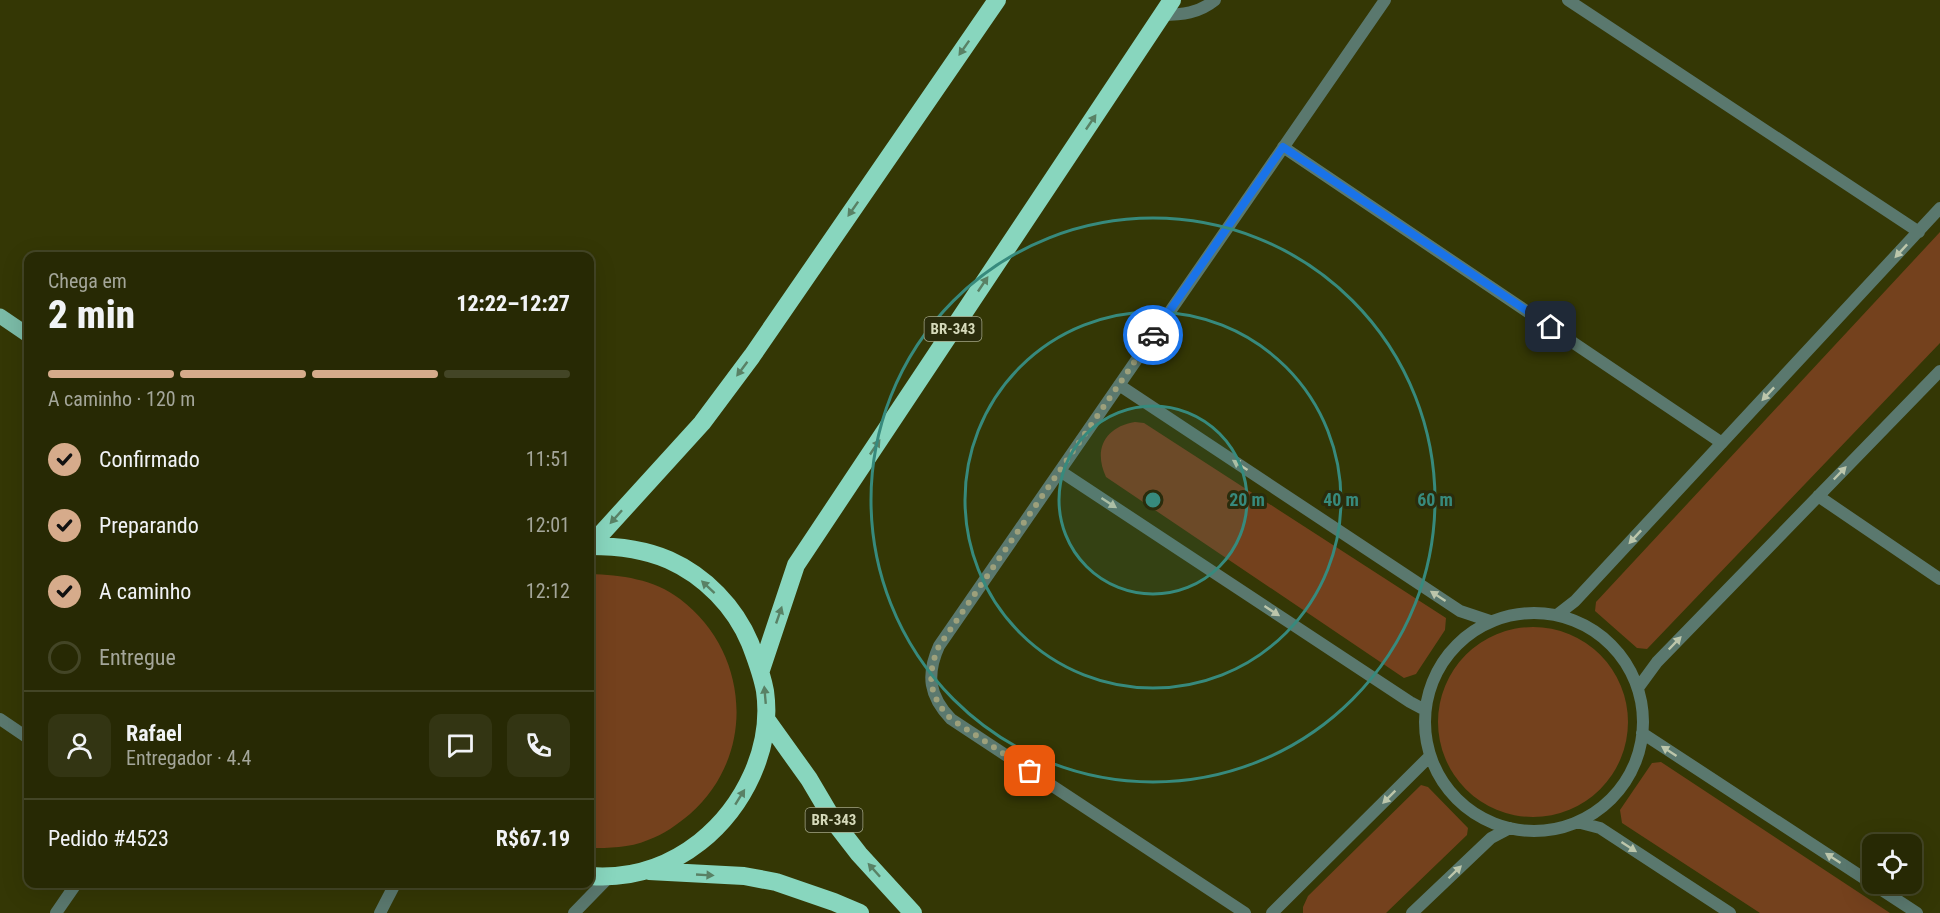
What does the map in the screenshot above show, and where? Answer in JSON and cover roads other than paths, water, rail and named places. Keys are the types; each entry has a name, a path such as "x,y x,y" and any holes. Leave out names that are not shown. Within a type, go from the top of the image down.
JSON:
{"highway":[{"path":"594,542 702,423 752,356 998,0"},
{"name":"BR-343","path":"761,670 796,566 1167,8"},
{"path":"594,546 631,548 670,560 705,582 733,611 761,670 765,692 766,720 759,760 742,798 716,829 692,848 647,871"},
{"name":"BR-343","path":"766,720 809,779 835,823 913,913"},
{"path":"594,876 609,877 647,871 744,876 766,880 860,913"}],"main road":[{"path":"0,316 24,332"}],"street":[{"path":"1167,8 1179,15 1196,12 1215,0"},
{"path":"1245,913 951,719 935,698 931,672 933,658 939,646 1385,0"},
{"path":"1568,0 1918,232"},
{"path":"1283,147 1722,443"},
{"path":"1557,615 1575,601 1940,208"},
{"path":"1638,688 1657,662 1940,370"},
{"path":"1119,385 1460,611 1490,621"},
{"path":"1060,471 1425,710"},
{"path":"1818,496 1940,579"},
{"path":"1534,612 1557,615 1578,621 1598,633 1615,649 1628,667 1638,688 1642,710 1642,733 1637,756 1628,777 1597,811 1577,822 1556,829 1533,831 1510,828 1489,822 1469,810 1452,795 1439,776 1430,756 1425,733 1425,710 1430,688 1439,667 1470,633 1490,621 1512,615 1534,612"},
{"path":"0,719 24,735"},
{"path":"1642,733 1917,913"},
{"path":"1272,913 1430,756"},
{"path":"1577,822 1600,828 1730,913"},
{"path":"1412,913 1491,838 1510,828"},
{"path":"574,913 609,877"},
{"path":"56,913 73,888"},
{"path":"380,913 393,888"}]}
